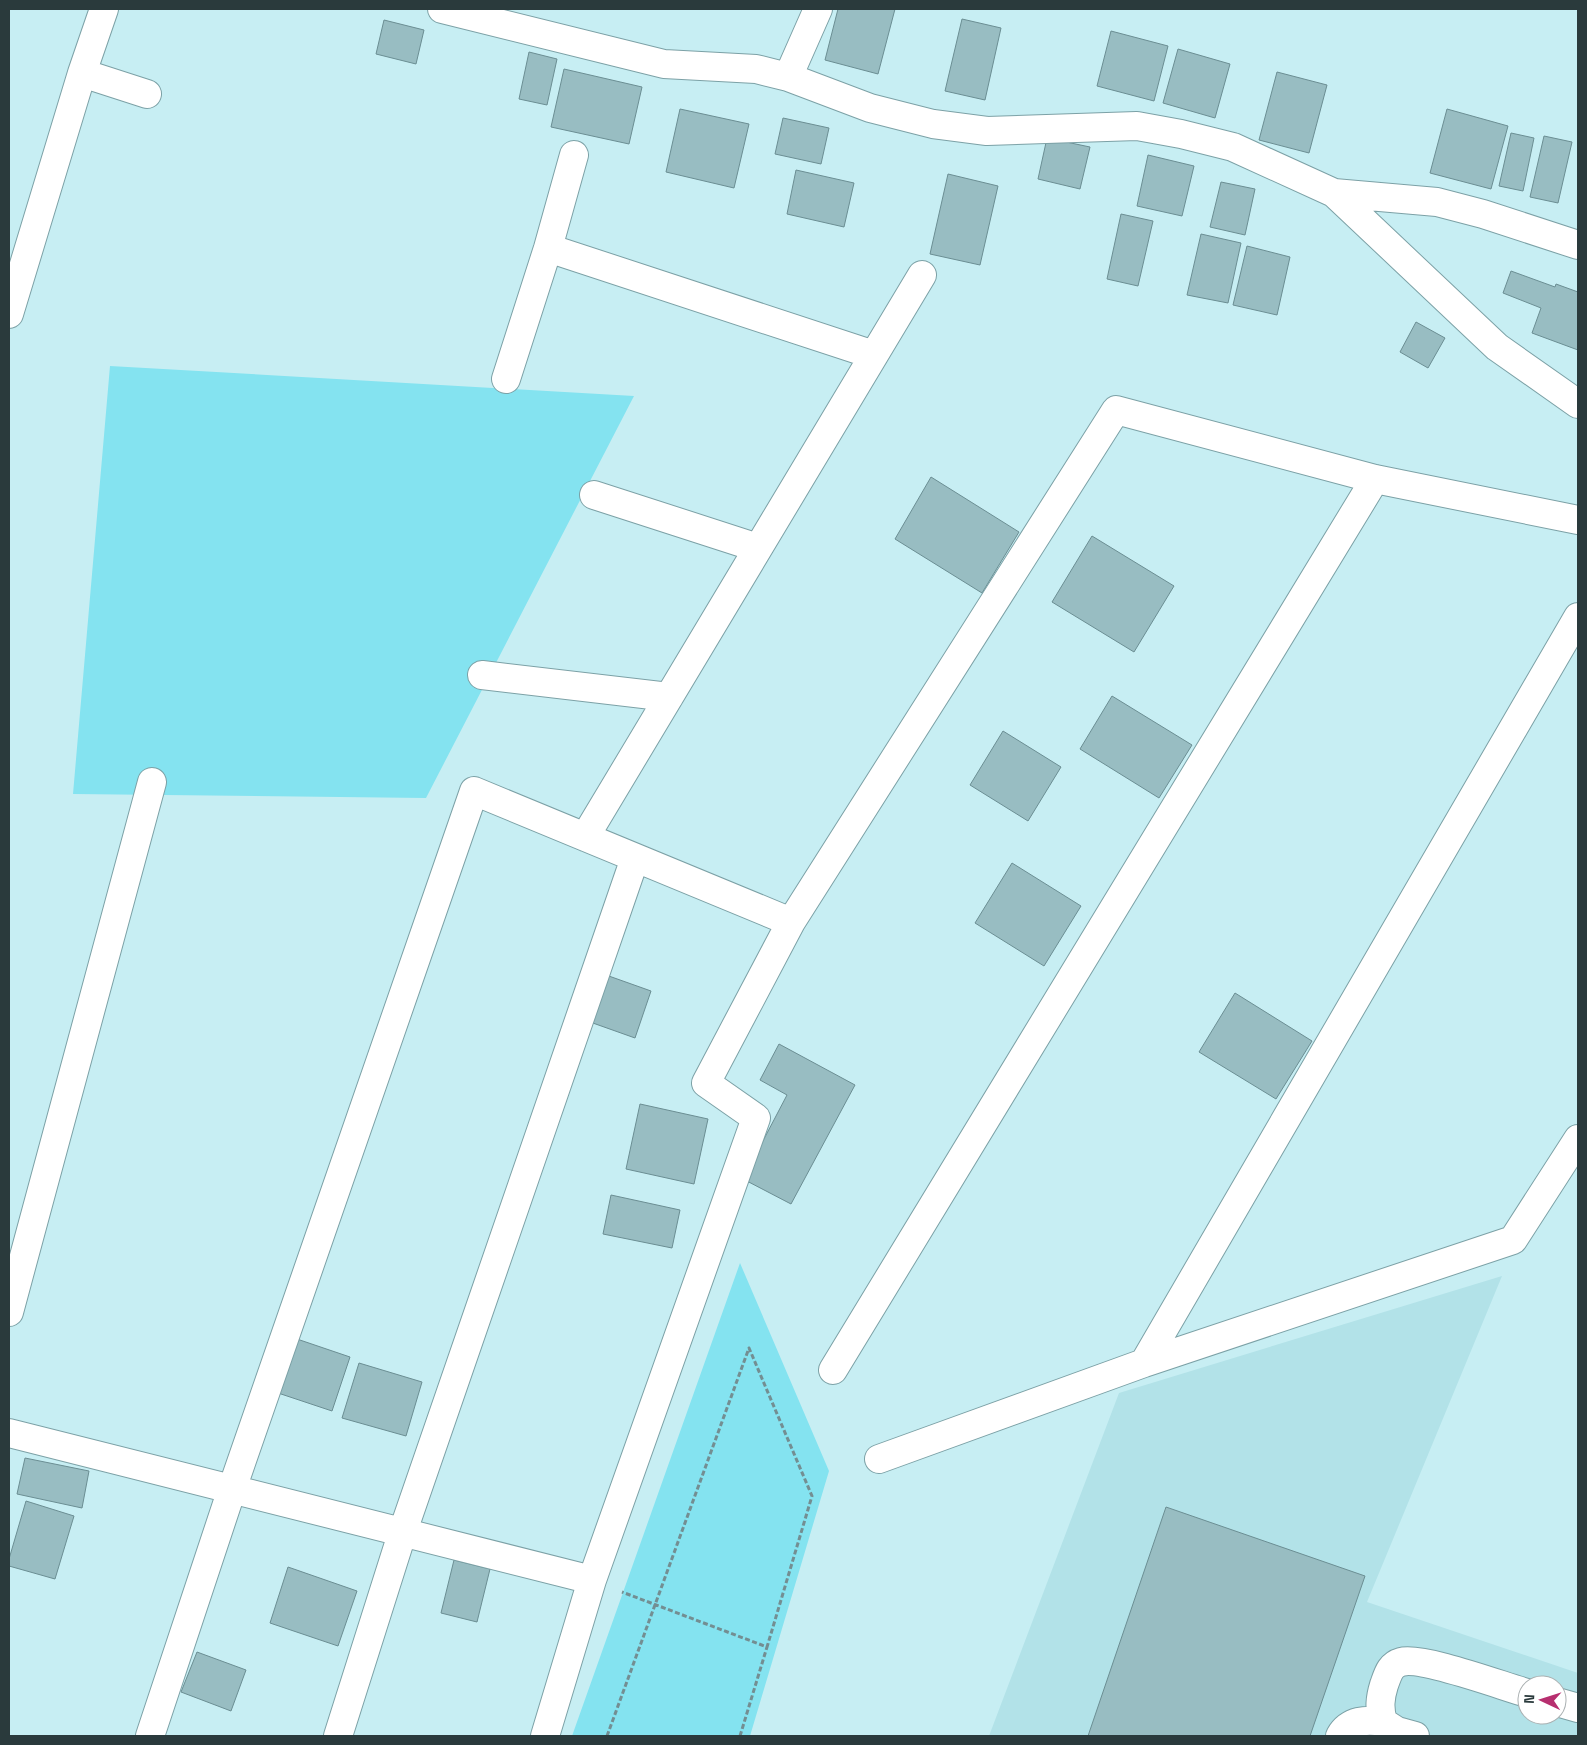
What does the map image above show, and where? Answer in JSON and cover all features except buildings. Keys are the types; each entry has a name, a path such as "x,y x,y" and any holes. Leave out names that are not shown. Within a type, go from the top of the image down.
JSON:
{"street":[{"path":"9,314 82,73 104,9"},
{"path":"442,9 664,64 756,69 788,77 870,108 933,124 987,131 1137,126 1181,134 1232,147 1334,193 1497,347 1578,404"},
{"path":"788,77 818,9"},
{"path":"82,73 148,94"},
{"path":"506,379 548,248 574,155"},
{"path":"1334,193 1437,202 1483,214 1578,245"},
{"path":"548,248 874,355"},
{"path":"585,837 922,276"},
{"path":"545,1736 592,1580 756,1118 706,1083 791,922 1116,410 1375,479 1578,520"},
{"path":"833,1370 1375,479"},
{"path":"594,496 758,548"},
{"path":"1144,1363 1578,617"},
{"path":"482,675 669,697"},
{"path":"9,1312 152,782"},
{"path":"150,1736 232,1490 474,791 791,922"},
{"path":"338,1736 402,1534 635,858"},
{"path":"879,1459 1144,1363 1513,1240 1578,1139"},
{"path":"9,1433 402,1534 592,1580"},
{"path":"1383,1722 1380,1710 1380,1697 1390,1668 1400,1662 1413,1660 1517,1690"},
{"path":"1340,1736 1353,1724 1365,1719 1383,1722 1397,1731 1415,1736"}],"path":[{"path":"607,1736 749,1348 812,1496 740,1736"},
{"path":"654,1604 767,1647"}],"shaded area":[{"path":"110,366 634,396 426,798 73,794"},
{"path":"740,1263 829,1471 750,1736 572,1736"},
{"path":"1502,1276 1367,1602 1578,1673 1578,1736 989,1736 1119,1393"}]}
